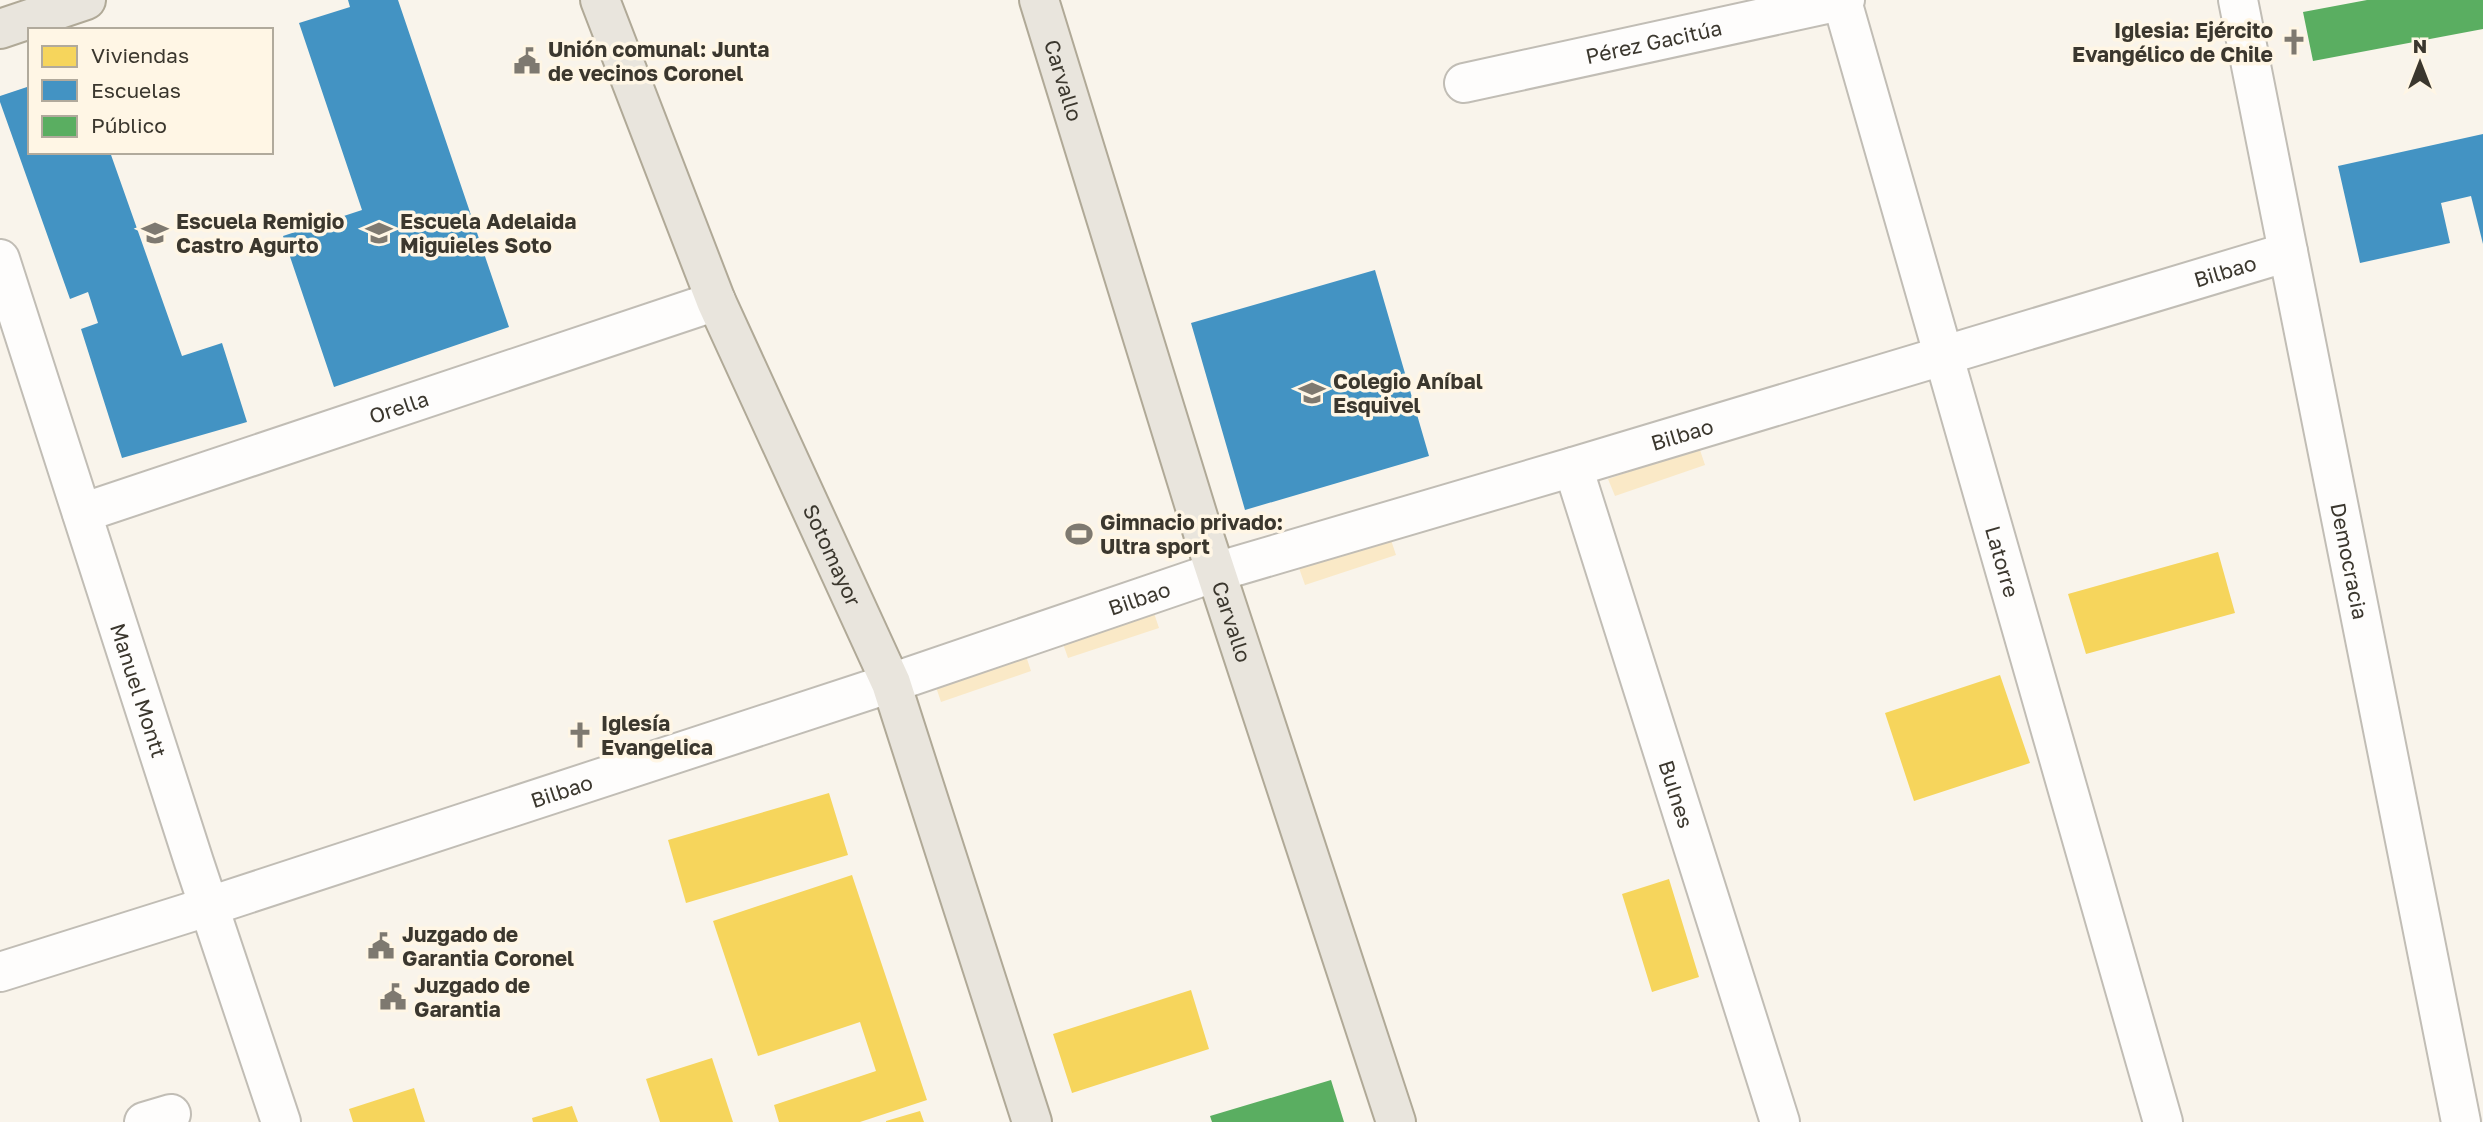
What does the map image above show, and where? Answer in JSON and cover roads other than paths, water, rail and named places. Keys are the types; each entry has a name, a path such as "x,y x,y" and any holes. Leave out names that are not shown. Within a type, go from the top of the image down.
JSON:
{"main road":[{"name":"Sotomayor","path":"600,0 716,301 891,683 1032,1122"},
{"name":"Carvallo","path":"1039,0 1216,572 1396,1122"},
{"path":"0,29 67,2"}],"street":[{"name":"Pérez Gacitúa","path":"1464,83 1843,0"},
{"name":"Latorre","path":"1843,0 2163,1122"},
{"name":"Democracia","path":"2238,0 2461,1122"},
{"name":"Bilbao","path":"0,972 891,683 1216,572 2288,252"},
{"name":"Manuel Montt","path":"0,258 281,1122"},
{"name":"Orella","path":"82,513 716,301"},
{"name":"Bulnes","path":"1573,467 1780,1122"}],"place":[{"name":"Iglesia: Ejército Evangélico de Chile","path":"2294,42"},
{"name":"Unión comunal: Junta de vecinos Coronel","path":"527,61"},
{"name":"Escuela Remigio Castro Agurto","path":"155,233"},
{"name":"Escuela Adelaida Miguieles Soto","path":"379,233"},
{"name":"Colegio Aníbal Esquivel","path":"1312,393"},
{"name":"Gimnacio privado: Ultra sport","path":"1079,534"},
{"name":"Iglesía Evangelica","path":"580,735"},
{"name":"Juzgado de Garantia Coronel","path":"381,946"},
{"name":"Juzgado de Garantia","path":"393,997"}]}
